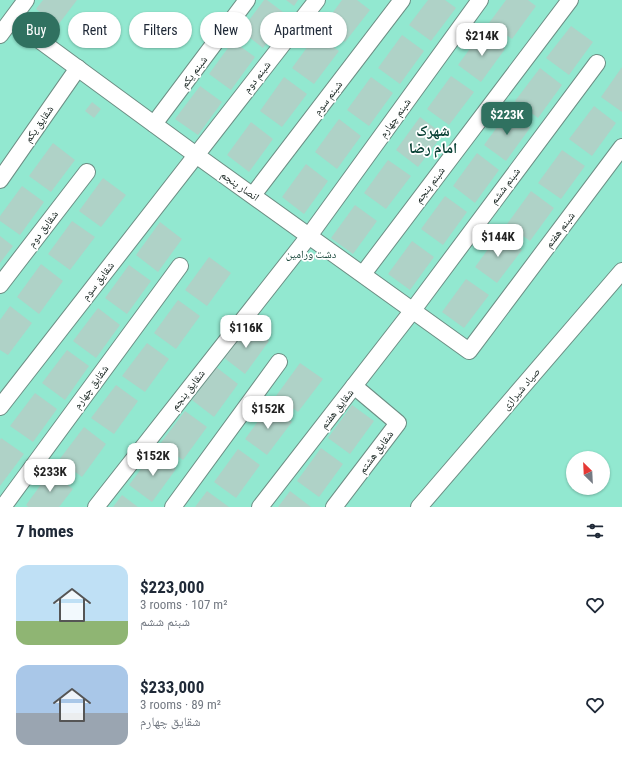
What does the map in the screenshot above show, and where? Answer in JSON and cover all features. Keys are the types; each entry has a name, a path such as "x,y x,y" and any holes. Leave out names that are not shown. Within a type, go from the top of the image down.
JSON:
{"street":[{"path":"18,12 26,0"},
{"name":"شبنم یکم","path":"154,124 247,0"},
{"name":"شبنم دوم","path":"196,155 317,0"},
{"name":"شبنم سوم","path":"253,195 402,0"},
{"name":"شبنم چهارم","path":"309,236 480,0"},
{"name":"شبنم پنجم","path":"363,274 570,0"},
{"path":"0,35 12,20"},
{"name":"انصار پنجم","path":"50,48 196,155 469,351"},
{"name":"شبنم ششم","path":"413,310 597,63"},
{"name":"شقایق یکم","path":"0,180 78,68"},
{"name":"شبنم هفتم","path":"469,351 622,147"},
{"name":"شقایق سوم","path":"0,407 196,155"},
{"name":"شقایق دوم","path":"0,285 86,172"},
{"name":"شقایق پنجم","path":"96,507 309,236"},
{"name":"شقایق چهارم","path":"3,507 180,266"},
{"name":"صیاد شیرازی","path":"419,507 622,271"},
{"name":"شقایق هفتم","path":"260,507 413,310"},
{"path":"174,507 279,362"},
{"name":"شقایق هشتم","path":"334,507 398,424 354,386"}],"green space":[{"name":"دشت ورامین","path":"0,0 622,0 622,507 0,507"}],"building":[{"path":"43,0 77,0 60,22 60,12 40,12 36,9"},
{"path":"264,0 267,0 283,12 260,12 260,46 252,40 252,16"},
{"path":"286,0 298,0 294,6"},
{"path":"342,0 357,0 370,10 347,39 347,12 333,12"},
{"path":"428,0 445,0 456,8 431,41 409,25"},
{"path":"506,0 528,0 536,6 512,39 489,23"},
{"path":"571,26 593,42 569,75 546,58"},
{"path":"482,32 505,49 481,82 458,65"},
{"path":"402,35 424,51 400,84 378,68"},
{"path":"228,48 243,48 255,57 231,90 209,74"},
{"path":"307,48 335,48 339,51 314,84 292,68"},
{"path":"622,67 622,112 601,97"},
{"path":"540,68 562,85 538,118 515,101"},
{"path":"451,76 474,92 449,125 427,109"},
{"path":"284,77 307,94 282,127 260,111"},
{"path":"371,77 393,93 369,126 347,110"},
{"path":"200,86 222,102 198,135 175,119"},
{"path":"92,102 101,109 94,118 85,111"},
{"path":"594,106 616,123 592,156 569,139"},
{"path":"508,112 530,128 506,161 484,145"},
{"path":"420,117 443,134 418,167 396,150"},
{"path":"339,119 361,136 337,169 315,152"},
{"path":"251,122 273,139 249,172 227,155"},
{"path":"53,143 75,160 51,192 29,176"},
{"path":"562,150 585,166 561,199 538,183"},
{"path":"477,153 499,170 475,203 453,186"},
{"path":"388,160 411,176 386,209 364,193"},
{"path":"306,164 328,181 304,214 282,197"},
{"path":"103,178 126,195 101,227 79,211"},
{"path":"22,186 44,202 20,235 0,221 0,216"},
{"path":"531,191 554,208 530,241 507,224"},
{"path":"445,196 467,212 443,245 421,229"},
{"path":"355,205 377,221 353,254 331,238"},
{"path":"72,221 95,237 70,270 48,254"},
{"path":"160,222 182,239 158,272 136,255"},
{"path":"499,234 522,250 497,283 475,267"},
{"path":"0,236 13,246 0,263"},
{"path":"412,241 434,257 410,290 388,274"},
{"path":"209,257 231,273 207,306 185,290"},
{"path":"41,264 63,281 39,314 17,297"},
{"path":"129,265 151,281 127,314 105,298"},
{"path":"466,279 489,295 464,328 442,312"},
{"path":"178,300 200,316 176,349 154,333"},
{"path":"10,306 32,323 8,355 0,350 0,320"},
{"path":"98,308 120,325 96,358 73,341"},
{"path":"247,325 269,341 245,374 223,357"},
{"path":"147,343 169,359 145,392 122,376"},
{"path":"67,350 89,366 65,400 42,383"},
{"path":"300,363 323,379 298,412 276,396"},
{"path":"216,367 238,384 214,417 192,400"},
{"path":"116,385 138,401 114,434 91,418"},
{"path":"35,393 57,409 33,442 10,426"},
{"path":"352,405 374,421 350,454 328,438"},
{"path":"269,406 292,422 267,455 245,439"},
{"path":"185,411 207,427 183,460 160,444"},
{"path":"84,427 106,444 82,477 59,460"},
{"path":"1,438 24,454 0,486 0,440"},
{"path":"321,448 343,464 319,497 297,481"},
{"path":"238,449 260,465 236,498 214,482"},
{"path":"154,452 176,469 152,502 129,485"},
{"path":"50,472 73,489 59,507 28,507 26,505"},
{"path":"207,491 229,507 195,507"},
{"path":"290,491 311,507 278,507"},
{"path":"122,495 138,507 113,507"}],"district":[{"name":"شهرک امام رضا","path":"433,140"}]}
